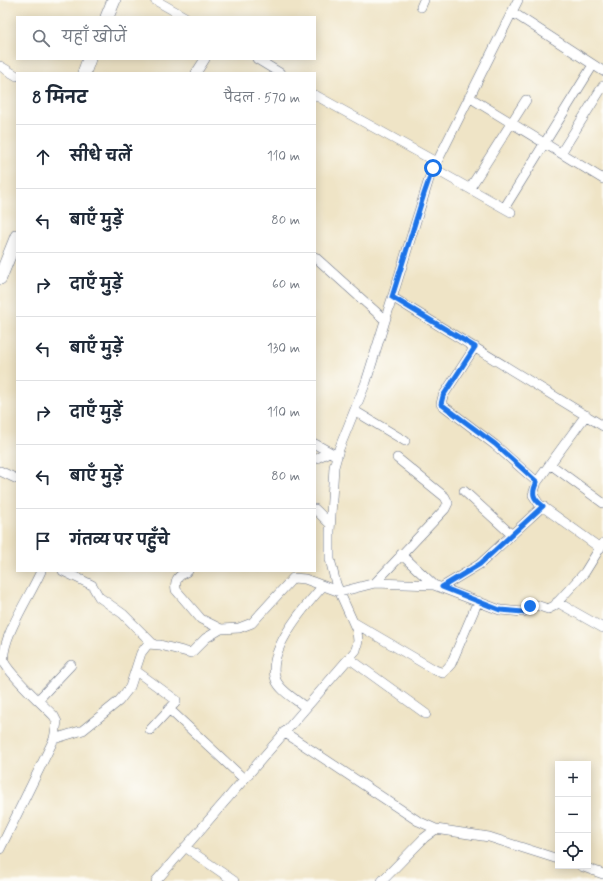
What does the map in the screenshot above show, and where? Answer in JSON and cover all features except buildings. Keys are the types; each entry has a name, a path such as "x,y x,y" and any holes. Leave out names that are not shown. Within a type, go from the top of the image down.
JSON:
{"highway":[{"path":"107,16 114,0"},
{"path":"84,72 89,60"},
{"path":"0,278 4,258 16,238"}],"street":[{"path":"155,0 183,16"},
{"path":"161,879 185,847 305,707 350,659 356,650 358,641 353,622 332,572 330,559 332,482 337,456 355,411 424,194 435,165 518,0"},
{"path":"512,12 603,71"},
{"path":"197,72 204,60"},
{"path":"259,60 278,72"},
{"path":"316,96 435,165 470,188 508,210 545,143 593,65"},
{"path":"0,66 16,75"},
{"path":"560,153 603,86"},
{"path":"469,96 603,179"},
{"path":"470,188 526,100"},
{"path":"316,258 385,320"},
{"path":"392,297 603,426"},
{"path":"475,347 443,396 441,404 495,444 537,482"},
{"path":"355,411 405,441"},
{"path":"295,572 305,579 340,592 375,583 438,586 500,610 523,612 533,604 551,608 585,572 601,545 534,500 533,495 537,482 586,415"},
{"path":"316,445 337,456"},
{"path":"316,458 329,452"},
{"path":"375,583 445,509 448,503 445,497 397,458"},
{"path":"550,464 603,503"},
{"path":"0,471 16,479"},
{"path":"464,491 512,535"},
{"path":"438,586 475,568 543,506"},
{"path":"316,510 330,524"},
{"path":"401,554 438,586"},
{"path":"0,849 54,739 57,722 54,716 6,667 1,655 6,633 40,572"},
{"path":"65,572 92,585 99,597 123,614 153,644"},
{"path":"186,572 177,578 175,584 176,590 201,619 221,629"},
{"path":"54,739 83,730 97,720 130,688 144,647 148,644 191,653 210,636 221,629 246,627 258,617 293,578 305,579"},
{"path":"305,707 280,686 276,680 274,668 279,650 289,628 323,586"},
{"path":"353,622 434,670 443,673 451,664 478,601"},
{"path":"557,602 603,628"},
{"path":"350,659 426,714"},
{"path":"38,700 71,665"},
{"path":"136,671 174,697 176,702 150,730"},
{"path":"169,709 244,779"},
{"path":"284,732 418,821 436,829 489,837 555,858"},
{"path":"382,881 424,838 436,829"},
{"path":"185,847 234,881"},
{"path":"589,869 603,874"}],"route":[{"path":"433,168 392,297 475,347 443,396 441,404 443,407 495,444 537,482 533,490 534,500 543,506 480,564 442,587 500,610 523,612 530,606"}]}
